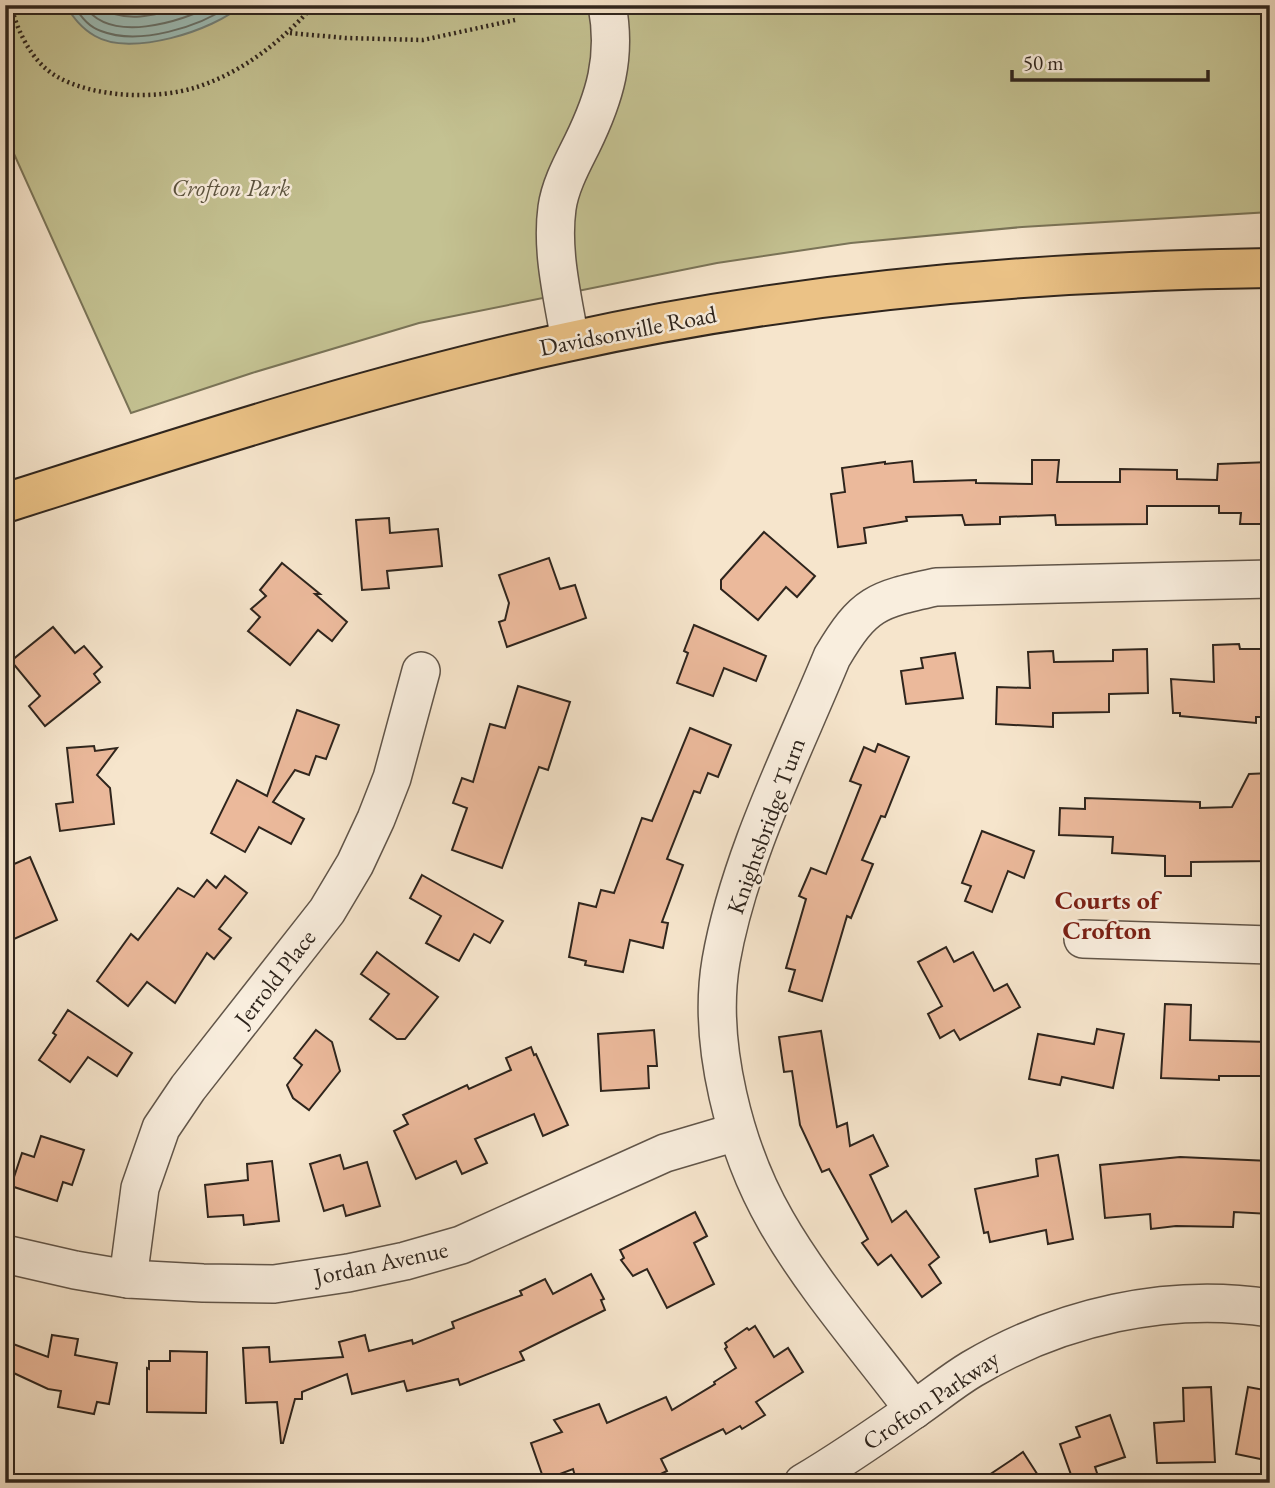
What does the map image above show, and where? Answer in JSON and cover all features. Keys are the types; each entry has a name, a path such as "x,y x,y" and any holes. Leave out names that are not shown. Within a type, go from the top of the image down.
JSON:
{"main road":[{"name":"Davidsonville Road","path":"5,503 281,416 441,371 570,341 726,312 872,291 1035,276 1270,268"}],"street":[{"path":"570,341 556,249 557,208 567,175 604,94 612,53 607,5"},
{"name":"Knightsbridge Turn","path":"914,1409 804,1265 784,1233 755,1181 736,1132 724,1078 719,1023 721,962 736,899 752,849 832,657 856,621 870,607 896,595 936,587 1270,579"},
{"name":"Jerrold Place","path":"128,1279 140,1188 161,1128 188,1088 327,911 355,864 392,778 421,671"},
{"path":"1083,939 1270,945"},
{"name":"Jordan Avenue","path":"5,1254 128,1279 274,1284 405,1261 461,1245 665,1153 736,1132"},
{"name":"Crofton Parkway","path":"803,1483 841,1460 970,1370 1011,1348 1072,1324 1110,1314 1176,1304 1243,1304 1270,1308"}],"path":[{"path":"11,5 16,25 27,44 54,75 75,84 136,96 197,87 229,73 289,33 314,5"},
{"path":"289,33 423,40 515,20"}],"green space":[{"name":"Crofton Park","path":"5,5 1270,5 1270,212 1022,227 851,243 717,263 419,323 131,413 5,134"}],"water":[{"path":"65,5 242,5 229,15 192,32 129,44 110,42 95,36 82,26"}],"building":[{"path":"1032,460 1059,460 1057,482 1120,482 1120,469 1177,470 1177,479 1217,480 1218,464 1270,462 1270,524 1240,524 1241,513 1219,513 1219,506 1147,506 1147,524 1056,525 1055,515 1000,517 1000,524 965,525 962,515 906,517 907,521 864,528 866,543 838,547 831,494 845,492 842,468 912,461 914,482 976,480 976,483 1032,484"},
{"path":"389,518 390,533 438,529 442,566 387,571 389,588 362,590 356,520"},
{"path":"764,532 815,576 797,597 786,587 758,620 721,589 721,580"},
{"path":"549,558 560,589 575,585 586,618 507,647 499,622 505,620 509,603 499,575"},
{"path":"282,563 320,594 315,594 347,622 332,641 318,630 290,665 248,631 260,617 251,609 266,596 260,590"},
{"path":"694,625 766,656 756,681 724,668 713,696 677,683 688,653 684,651"},
{"path":"53,627 75,653 84,646 102,667 94,674 100,682 45,726 29,706 40,696 11,661"},
{"path":"1239,644 1240,649 1270,649 1270,717 1256,717 1256,723 1180,716 1180,713 1173,713 1171,679 1214,682 1213,645"},
{"path":"1147,649 1148,693 1109,694 1109,712 1053,713 1053,727 996,724 997,687 1030,688 1028,652 1053,651 1054,662 1113,661 1113,650"},
{"path":"955,653 963,698 906,704 901,671 923,668 921,658"},
{"path":"518,686 570,702 548,770 539,767 502,868 452,850 467,808 453,803 462,778 473,782 490,724 505,728"},
{"path":"297,710 339,725 326,759 316,756 309,775 295,770 273,802 304,819 291,844 259,827 245,852 211,833 237,780 267,796"},
{"path":"690,728 731,745 718,777 708,773 700,793 694,791 667,859 683,865 662,922 668,923 663,948 630,940 623,972 585,965 586,961 569,957 579,903 596,907 601,890 614,893 642,818 652,821"},
{"path":"878,744 909,757 885,817 881,816 862,860 873,864 851,918 847,916 822,1001 789,991 795,970 786,968 806,899 799,896 811,868 826,874 861,785 850,781 864,747 875,752"},
{"path":"94,746 95,751 117,748 97,775 110,788 114,824 60,831 56,804 73,802 67,748"},
{"path":"1270,773 1270,861 1191,862 1191,876 1165,876 1165,856 1112,853 1113,837 1059,835 1060,808 1085,809 1085,798 1200,802 1200,808 1232,807 1249,774"},
{"path":"982,831 1034,851 1024,878 1008,871 992,912 965,901 971,886 962,883"},
{"path":"30,857 57,920 5,943 5,868"},
{"path":"422,875 503,921 490,943 474,934 459,961 426,943 441,916 410,898"},
{"path":"225,876 247,893 219,929 231,938 214,959 207,953 175,1003 147,982 128,1006 97,981 131,934 138,940 178,888 194,897 207,880 216,888"},
{"path":"946,947 954,962 973,952 994,991 1007,984 1020,1007 960,1040 954,1030 940,1038 928,1014 942,1006 918,962"},
{"path":"377,952 438,997 405,1039 397,1039 370,1019 389,994 361,974"},
{"path":"1165,1004 1191,1005 1190,1040 1270,1042 1270,1076 1219,1076 1219,1080 1161,1078"},
{"path":"68,1010 132,1053 117,1076 88,1057 70,1082 39,1060 56,1035 53,1033"},
{"path":"1097,1029 1124,1034 1113,1088 1062,1077 1060,1085 1029,1079 1038,1034 1094,1044"},
{"path":"316,1030 332,1042 340,1071 309,1110 293,1098 287,1085 302,1065 294,1058"},
{"path":"654,1030 657,1066 648,1066 649,1088 601,1091 598,1034"},
{"path":"821,1031 837,1127 847,1123 850,1146 873,1135 888,1166 870,1175 892,1222 906,1211 939,1257 929,1265 941,1283 922,1297 891,1255 878,1265 862,1243 868,1239 829,1169 822,1172 800,1125 792,1071 784,1072 779,1037"},
{"path":"531,1047 568,1125 543,1136 534,1114 475,1139 487,1163 462,1174 456,1161 416,1179 394,1131 408,1124 403,1115 467,1085 469,1089 511,1070 506,1058"},
{"path":"41,1136 84,1150 72,1185 63,1182 57,1201 11,1186 22,1153 34,1157"},
{"path":"340,1155 344,1169 367,1162 380,1206 346,1216 343,1205 324,1211 310,1164"},
{"path":"1058,1155 1073,1239 1048,1244 1046,1230 990,1242 988,1232 984,1233 975,1189 1038,1176 1036,1159"},
{"path":"1180,1157 1270,1161 1270,1214 1234,1212 1233,1227 1176,1226 1151,1229 1150,1214 1105,1218 1100,1165"},
{"path":"272,1161 279,1221 244,1225 243,1215 208,1217 205,1185 248,1180 247,1164"},
{"path":"695,1212 707,1236 694,1243 714,1284 667,1308 647,1269 633,1276 621,1260 624,1258 620,1250"},
{"path":"591,1274 604,1299 601,1300 605,1310 520,1352 524,1360 460,1385 458,1379 407,1391 404,1381 352,1394 347,1374 302,1392 302,1399 295,1399 283,1443 277,1402 246,1403 243,1348 269,1347 270,1362 343,1357 339,1342 365,1335 369,1351 412,1340 413,1344 454,1328 452,1322 522,1295 520,1291 545,1279 553,1294"},
{"path":"755,1326 774,1357 788,1348 803,1372 756,1402 765,1415 742,1429 740,1426 726,1434 723,1429 661,1459 667,1471 642,1483 577,1483 573,1469 544,1480 531,1443 562,1432 554,1420 599,1404 607,1423 666,1397 672,1410 736,1368 725,1349 725,1343 747,1328 749,1330"},
{"path":"52,1335 78,1339 75,1355 117,1363 109,1404 97,1402 94,1414 58,1407 61,1391 48,1389 5,1369 5,1341 48,1357"},
{"path":"170,1351 207,1352 206,1413 147,1412 149,1361 170,1361"},
{"path":"1211,1387 1215,1462 1157,1463 1154,1423 1184,1421 1183,1388"},
{"path":"1248,1387 1270,1391 1270,1461 1236,1454"},
{"path":"1110,1415 1125,1457 1095,1467 1099,1479 1074,1483 1060,1444 1080,1437 1076,1427"},
{"path":"1023,1452 1043,1483 977,1483 1013,1459"}],"district":[{"name":"Courts of Crofton","path":"1107,915"}]}
